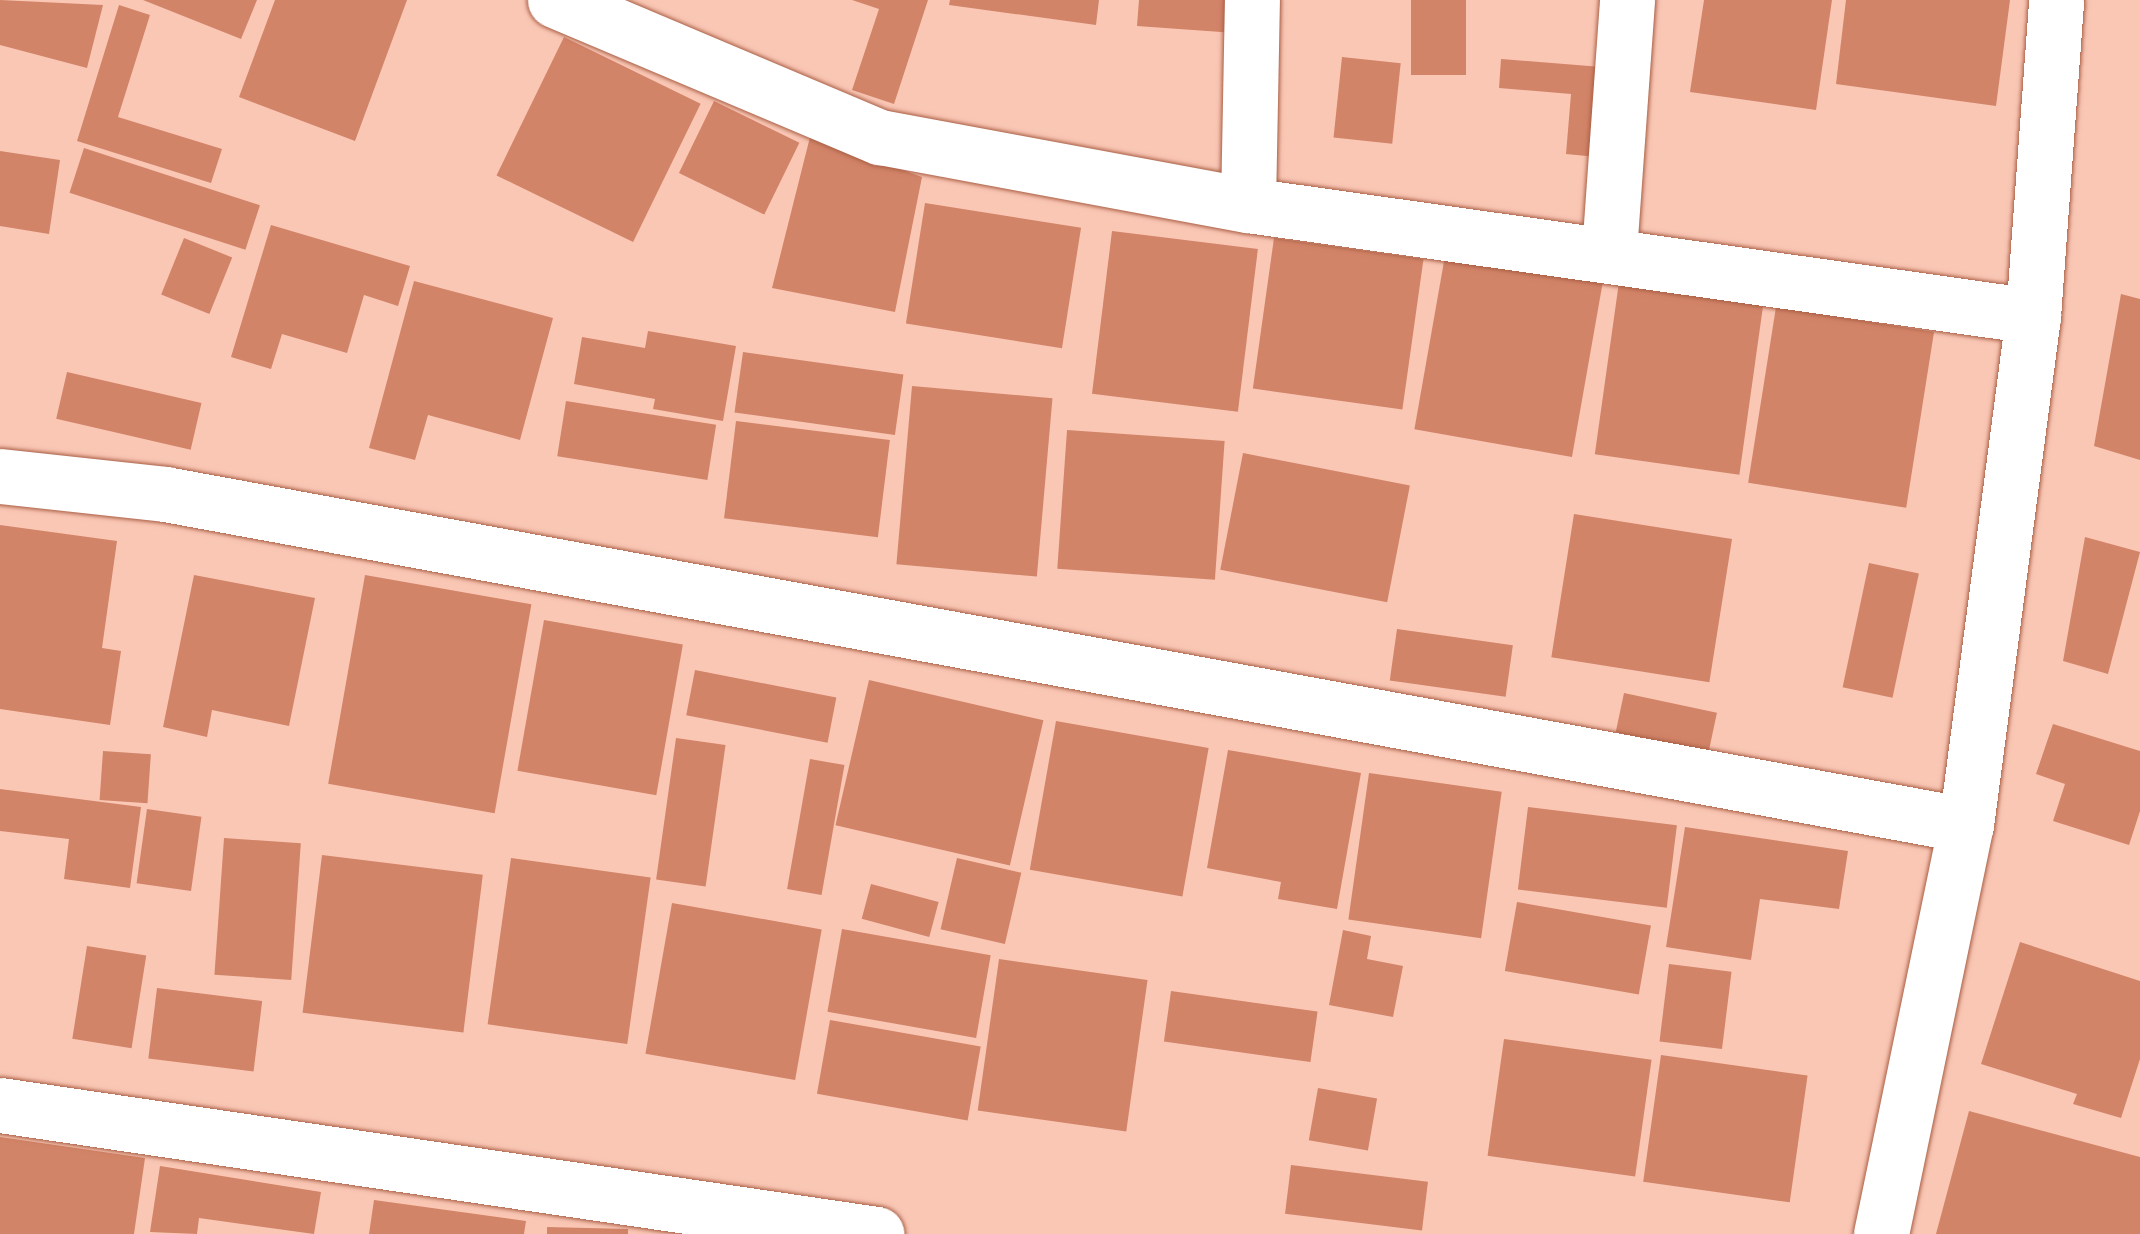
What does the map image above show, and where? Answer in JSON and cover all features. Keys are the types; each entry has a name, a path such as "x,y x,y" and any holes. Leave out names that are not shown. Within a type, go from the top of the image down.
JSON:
{"street":[{"path":"555,0 880,137 1248,205 1609,252 2033,316"},
{"path":"1248,205 1252,0"},
{"path":"1609,252 1627,0"},
{"path":"1881,1234 1966,825 2033,316 2056,0"},
{"path":"0,476 165,494 1966,825"},
{"path":"0,1106 877,1234"}],"building":[{"path":"0,0 103,5 87,68 0,45"},
{"path":"143,0 257,0 241,39"},
{"path":"275,0 407,0 355,141 239,97"},
{"path":"852,0 928,0 894,104 852,90 879,9"},
{"path":"950,0 1099,0 1096,25 949,5"},
{"path":"1139,0 1237,0 1235,33 1137,26"},
{"path":"1411,0 1466,0 1466,75 1411,75"},
{"path":"1704,0 1832,0 1816,110 1690,92"},
{"path":"1846,0 2010,0 1996,106 1836,84"},
{"path":"119,5 150,15 118,117 222,149 211,183 77,141"},
{"path":"564,37 701,104 633,242 496,175"},
{"path":"1342,57 1401,63 1392,144 1334,138"},
{"path":"1501,59 1614,68 1607,158 1566,154 1571,94 1499,88"},
{"path":"714,101 799,143 764,215 679,173"},
{"path":"810,137 922,177 895,312 772,288"},
{"path":"84,148 260,205 245,250 69,193"},
{"path":"0,151 60,160 49,234 0,226"},
{"path":"925,203 1081,228 1062,348 906,323"},
{"path":"271,225 410,266 398,306 364,295 347,353 282,334 271,369 231,357"},
{"path":"1112,231 1258,249 1238,412 1092,394"},
{"path":"184,238 232,257 209,314 161,295"},
{"path":"1274,238 1424,259 1402,410 1253,389"},
{"path":"1446,250 1604,278 1572,457 1414,429"},
{"path":"414,281 553,318 520,440 428,415 415,460 369,448"},
{"path":"1619,282 1764,302 1739,475 1595,454"},
{"path":"2121,294 2140,299 2140,460 2094,446"},
{"path":"1776,307 1934,332 1906,508 1748,483"},
{"path":"648,331 736,346 723,421 653,409 655,399 574,384 582,337 645,348"},
{"path":"743,352 903,375 895,435 735,412"},
{"path":"67,372 201,403 191,450 56,419"},
{"path":"912,386 1052,398 1037,577 896,564"},
{"path":"566,401 716,425 707,480 557,456"},
{"path":"736,421 890,440 878,537 724,518"},
{"path":"1067,430 1225,441 1215,580 1057,569"},
{"path":"1243,453 1410,485 1387,602 1220,570"},
{"path":"1574,514 1732,539 1709,682 1551,657"},
{"path":"0,525 117,541 102,648 121,651 110,725 0,709"},
{"path":"2085,537 2140,552 2108,674 2063,661"},
{"path":"1869,563 1919,574 1892,698 1843,687"},
{"path":"194,575 315,598 289,726 212,710 207,737 163,727"},
{"path":"365,575 531,604 495,813 328,784"},
{"path":"544,620 683,644 656,795 517,771"},
{"path":"1397,629 1513,645 1506,697 1390,680"},
{"path":"695,670 836,697 828,743 686,715"},
{"path":"869,680 1043,720 1010,865 835,825"},
{"path":"1624,693 1717,713 1709,752 1616,732"},
{"path":"1056,721 1209,748 1182,897 1030,870"},
{"path":"2053,724 2140,751 2140,811 2129,845 2053,821 2065,784 2036,774"},
{"path":"676,738 726,745 706,887 656,880"},
{"path":"1228,750 1361,773 1337,909 1278,899 1281,882 1207,868"},
{"path":"103,751 151,754 147,803 100,800"},
{"path":"810,759 844,765 822,895 787,889"},
{"path":"1369,773 1502,792 1481,938 1348,920"},
{"path":"0,789 141,807 130,888 64,879 69,839 0,831"},
{"path":"1528,807 1677,825 1667,908 1518,889"},
{"path":"147,809 201,817 191,891 137,883"},
{"path":"1685,827 1848,851 1839,909 1760,899 1751,960 1666,947"},
{"path":"224,838 301,843 291,980 214,975"},
{"path":"322,855 483,875 463,1033 303,1013"},
{"path":"511,858 651,878 627,1044 488,1024"},
{"path":"957,858 1021,873 1005,944 941,929"},
{"path":"871,884 939,902 929,937 862,919"},
{"path":"1517,902 1651,926 1639,995 1505,971"},
{"path":"672,903 822,929 795,1080 645,1054"},
{"path":"842,929 991,955 976,1038 827,1012"},
{"path":"1343,930 1371,936 1367,959 1403,966 1393,1017 1329,1005"},
{"path":"2020,942 2140,981 2140,1059 2121,1118 2073,1104 2077,1094 1981,1064"},
{"path":"87,946 146,955 132,1048 72,1039"},
{"path":"999,959 1148,980 1126,1131 978,1111"},
{"path":"1669,964 1732,972 1722,1049 1659,1041"},
{"path":"157,988 262,1001 254,1071 148,1058"},
{"path":"1171,991 1318,1012 1310,1062 1164,1042"},
{"path":"830,1020 981,1047 968,1120 817,1094"},
{"path":"1504,1039 1652,1060 1635,1177 1488,1156"},
{"path":"1661,1055 1808,1076 1790,1202 1643,1182"},
{"path":"1318,1088 1377,1098 1368,1151 1309,1140"},
{"path":"1969,1111 2140,1157 2140,1234 1936,1234"},
{"path":"0,1137 145,1158 134,1234 0,1234"},
{"path":"1291,1165 1428,1182 1422,1230 1285,1214"},
{"path":"160,1166 321,1192 314,1234 199,1218 197,1234 150,1232"},
{"path":"374,1200 526,1221 524,1234 369,1234"},
{"path":"547,1227 628,1229 628,1234 547,1234"}]}
